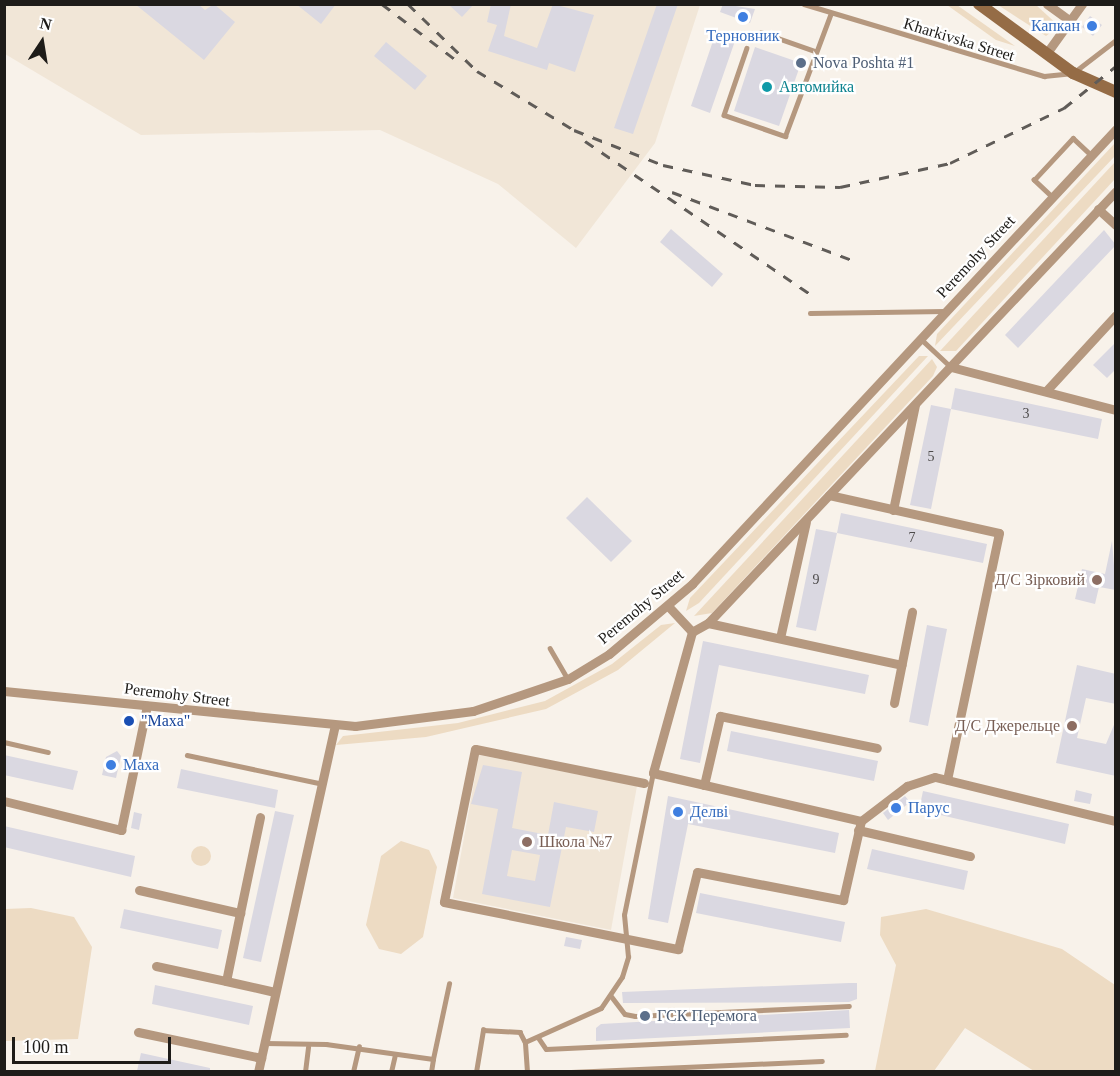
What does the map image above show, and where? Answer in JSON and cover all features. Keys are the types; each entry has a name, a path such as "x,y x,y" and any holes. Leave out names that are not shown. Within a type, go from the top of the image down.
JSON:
{"street":[{"path":"979,4 1073,73 1116,92"},
{"path":"1047,4 1070,21"},
{"path":"1046,54 1082,4"},
{"name":"Peremohy Street","path":"4,691 335,726 473,711 568,679 669,607 1116,129"},
{"path":"970,856 859,825 653,773 692,632 708,623 1116,191"},
{"path":"1098,209 1116,225"},
{"path":"1046,391 1116,315"},
{"path":"951,366 1116,410"},
{"path":"893,510 916,403"},
{"path":"829,495 999,533 947,780"},
{"path":"780,638 806,520"},
{"path":"669,607 692,632"},
{"path":"894,703 912,612"},
{"path":"708,623 902,665"},
{"path":"4,801 121,830 147,706"},
{"path":"704,785 720,716 877,748"},
{"path":"258,1071 335,726"},
{"path":"644,783 475,749 444,902 678,949 697,872 843,900 859,825 917,780 947,780 1116,821"},
{"path":"226,981 260,817"},
{"path":"139,890 240,913"},
{"path":"156,966 275,992"},
{"path":"138,1032 261,1058"}],"lane":[{"name":"Kharkivska Street","path":"804,4 1031,74 1073,73"},
{"path":"747,48 724,115 785,136 814,51 831,13"},
{"path":"761,32 814,51"},
{"path":"1073,73 1116,39"},
{"path":"1052,197 1034,180 1065,146 1073,138 1091,155"},
{"path":"810,313 947,311"},
{"path":"921,339 951,366"},
{"path":"550,648 568,679"},
{"path":"4,742 48,752"},
{"path":"187,755 323,784"},
{"path":"525,1042 574,1023 612,997 628,957 628,938 624,915 653,773"},
{"path":"1105,820 1116,815"},
{"path":"431,1071 449,984"},
{"path":"612,997 625,1014 635,1016 849,1006"},
{"path":"476,1071 483,1030 520,1032 525,1042 527,1071"},
{"path":"538,1037 546,1049 846,1035"},
{"path":"265,1043 308,1047 359,1047 395,1055 433,1059"},
{"path":"305,1071 308,1047"},
{"path":"353,1071 359,1047"},
{"path":"391,1071 395,1055"},
{"path":"571,1071 822,1061"}],"shaded area":[{"path":"5,5 700,5 655,143 576,248 498,184 380,130 141,135 5,54"},
{"path":"947,5 957,5 1015,46 996,40"},
{"path":"998,5 1036,5 1059,26 1046,36"},
{"path":"1115,143 1115,156 935,346 937,334"},
{"path":"1115,162 1115,179 956,351 940,351"},
{"path":"919,356 928,356 699,603 686,611 690,598"},
{"path":"932,359 937,367 933,376 712,613 694,616"},
{"path":"675,623 618,670 546,709 426,737 336,745 343,736 458,723 545,701 612,664 661,625"},
{"path":"479,755 637,786 611,930 453,898"},
{"path":"401,841 429,850 437,867 423,937 401,954 379,949 366,925 381,856"},
{"path":"201,846 208,849 211,856 208,863 201,866 194,863 191,856 194,849"},
{"path":"31,908 74,917 92,947 78,1039 5,1041 5,909"},
{"path":"926,909 1062,949 1115,985 1115,1071 1034,1071 965,1028 934,1071 875,1071 896,965 880,935 881,917"}],"building":[{"path":"135,4 198,4 205,10 214,4 235,22 204,60"},
{"path":"296,4 336,4 321,24"},
{"path":"448,4 474,4 462,17"},
{"path":"491,4 511,4 504,36 537,48 553,4 594,15 575,72 549,63 547,70 488,51 497,25 487,22"},
{"path":"657,4 678,4 633,134 614,128"},
{"name":"Терновник","path":"723,4 755,9 750,23 720,12"},
{"name":"Капкан","path":"1090,16 1102,25 1093,36 1082,27"},
{"path":"716,32 736,38 710,113 691,106"},
{"path":"386,42 427,76 415,90 374,56"},
{"name":"Автомийка","path":"755,47 801,63 779,126 734,111"},
{"path":"671,229 723,274 712,287 660,242"},
{"path":"1104,230 1116,245 1018,348 1005,335"},
{"path":"1116,342 1116,369 1107,378 1093,365"},
{"path":"955,388 1102,419 1098,439 951,409"},
{"path":"931,405 951,409 931,509 910,505"},
{"path":"587,497 632,541 611,562 566,518"},
{"path":"841,513 987,544 983,563 837,533"},
{"path":"816,529 837,533 816,631 796,627"},
{"name":"Д/С Зірковий","path":"1112,541 1116,590 1099,587 1095,604 1075,599 1082,569 1105,574"},
{"path":"927,625 947,629 928,726 909,722"},
{"path":"703,641 869,675 865,694 719,665 700,763 680,759"},
{"name":"Д/С Джерельце","path":"1077,665 1116,674 1116,704 1086,698 1077,738 1106,744 1116,720 1116,776 1056,763"},
{"path":"731,731 878,761 874,781 727,751"},
{"name":"Маха","path":"117,751 121,756 116,778 102,775 106,757"},
{"path":"4,755 78,771 73,790 4,775"},
{"name":"Школа №7","path":"483,765 522,772 512,828 548,835 554,802 598,811 594,832 566,827 550,907 482,894 498,809 471,804","holes":["512,850 540,855 535,881 507,876"]},
{"path":"181,769 278,790 275,808 177,788"},
{"path":"1076,790 1092,794 1090,804 1074,801"},
{"path":"923,791 1069,824 1065,844 919,810"},
{"path":"668,796 839,833 835,853 688,824 668,923 648,919"},
{"name":"Парус","path":"905,796 910,802 888,820 883,813"},
{"path":"275,811 294,815 261,962 243,958"},
{"path":"134,812 142,814 139,830 131,828"},
{"path":"4,826 135,856 131,877 4,847"},
{"path":"872,849 968,871 964,890 867,869"},
{"path":"700,893 845,922 841,942 696,913"},
{"path":"124,909 222,930 218,949 120,928"},
{"path":"566,937 582,940 580,949 564,946"},
{"path":"857,983 857,999 849,1002 623,1003 622,992"},
{"path":"155,985 253,1006 249,1025 152,1004"},
{"path":"849,1010 850,1028 596,1041 596,1028 601,1024"},
{"path":"141,1053 210,1068 210,1071 137,1071"}],"railway":[{"path":"382,4 456,60"},
{"path":"408,4 477,71 574,130 663,165 755,185 840,187 950,163 1064,108 1116,66"},
{"path":"585,141 812,295"},
{"path":"672,192 852,260"}],"place":[{"name":"Терновник","path":"743,17"},
{"name":"Капкан","path":"1092,26"},
{"name":"Nova Poshta #1","path":"801,63"},
{"name":"Автомийка","path":"767,87"},
{"name":"Д/С Зірковий","path":"1097,580"},
{"name":"\"Маха\"","path":"129,721"},
{"name":"Д/С Джерельце","path":"1072,726"},
{"name":"Маха","path":"111,765"},
{"name":"Парус","path":"896,808"},
{"name":"Делві","path":"678,812"},
{"name":"Школа №7","path":"527,842"},
{"name":"ГСК Перемога","path":"645,1016"}]}
